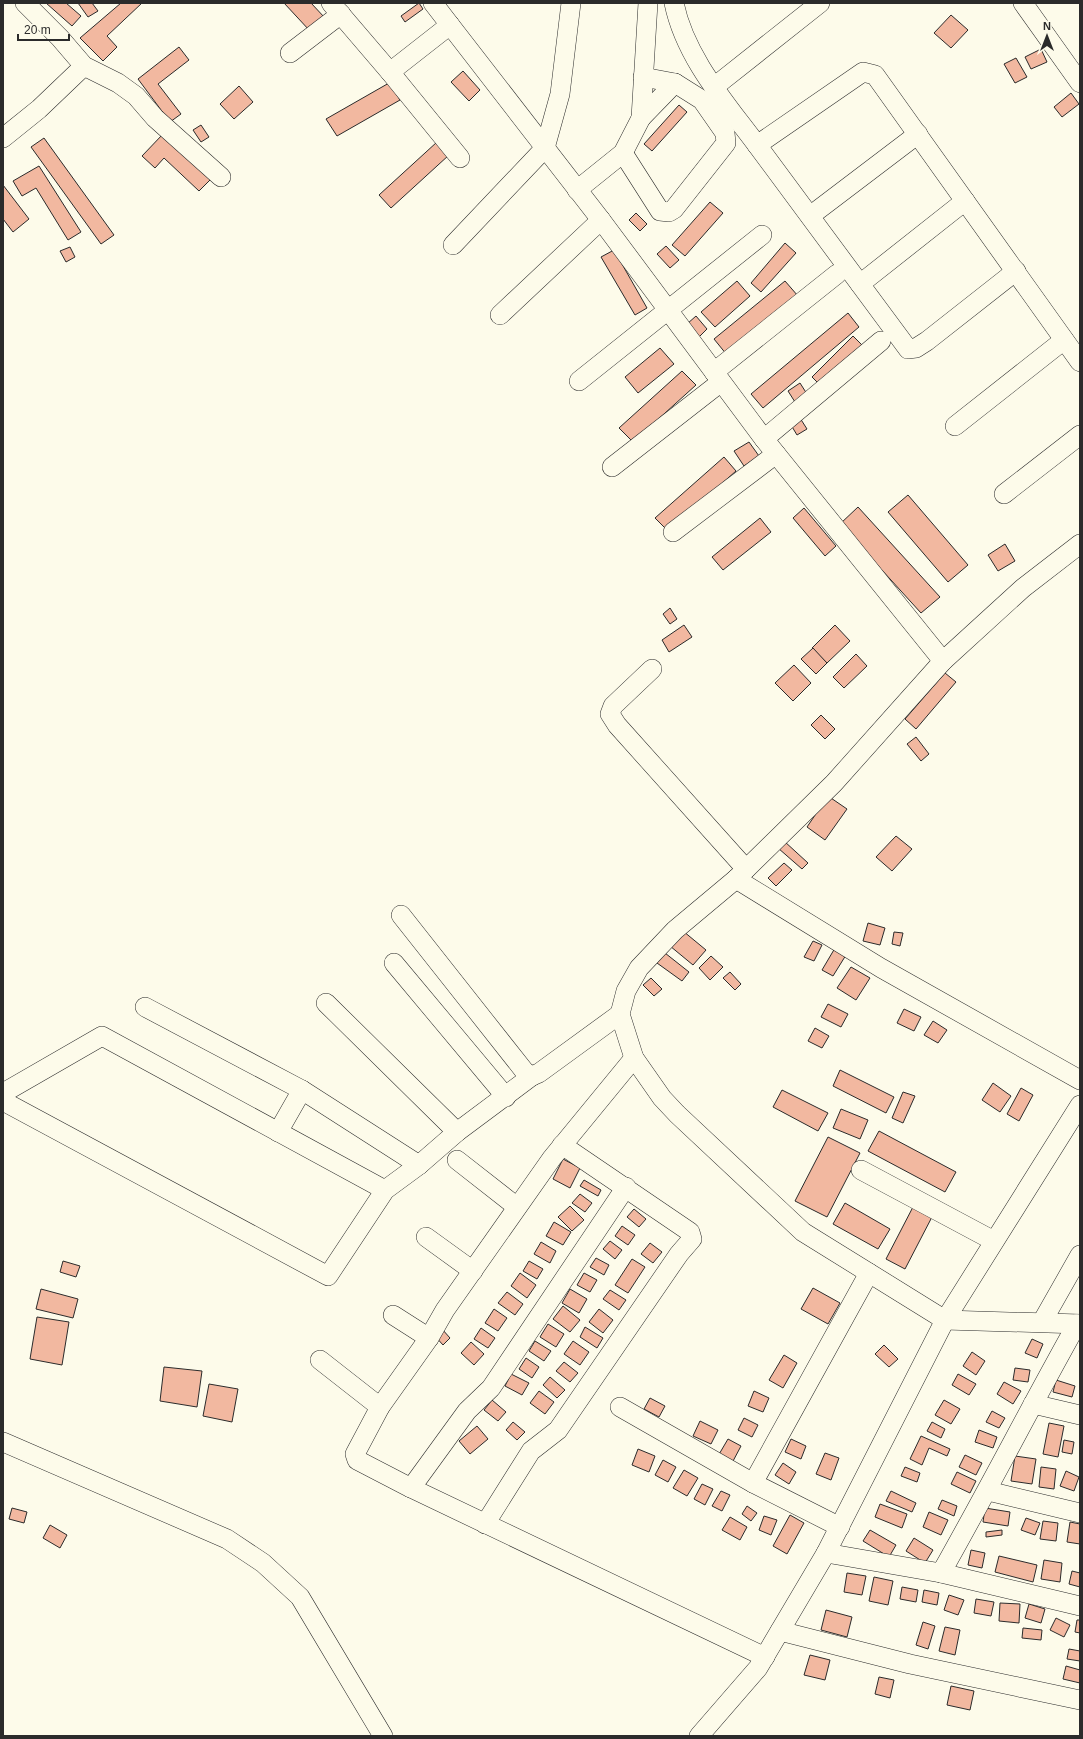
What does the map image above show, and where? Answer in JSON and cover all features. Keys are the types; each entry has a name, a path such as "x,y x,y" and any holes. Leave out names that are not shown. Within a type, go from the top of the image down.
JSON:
{"street":[{"path":"25,3 60,38 84,66 118,83 136,96 155,118 221,177"},
{"path":"433,3 601,220 764,439 943,661"},
{"path":"453,245 545,148 560,94 571,3"},
{"path":"641,118 648,3"},
{"path":"714,87 820,3"},
{"path":"1023,3 1080,83"},
{"path":"678,5 680,25 690,48 714,87 908,349 916,348 927,341 1016,271"},
{"path":"290,53 336,9 390,72 460,158"},
{"path":"390,72 450,25"},
{"path":"3,138 39,109 84,66"},
{"path":"757,145 863,72 875,75 1080,362"},
{"path":"623,153 660,211 669,212 674,210 726,143 725,133 702,100 675,83 643,77"},
{"path":"577,190 623,153 641,118 675,83"},
{"path":"810,216 918,134"},
{"path":"860,284 965,201"},
{"path":"500,315 601,220"},
{"path":"579,381 762,235"},
{"path":"612,468 837,274"},
{"path":"955,426 1064,340"},
{"path":"764,439 881,341"},
{"path":"1004,494 1080,435"},
{"path":"673,532 776,454"},
{"path":"941,1573 988,1491 1032,1404 1079,1324 945,1320 803,1232 677,1114 662,1098 634,1058 620,1014 626,990 639,968 675,930 741,874 834,783 943,661 1023,588 1080,544"},
{"path":"652,669 613,706 610,714 617,725 741,874 881,968 1080,1080"},
{"path":"401,915 525,1072 532,1076"},
{"path":"394,963 506,1097"},
{"path":"326,1003 457,1132"},
{"path":"145,1007 302,1090 419,1165"},
{"path":"3,1101 328,1276 385,1190 419,1165 457,1132 506,1097 532,1076 539,1073 620,1014"},
{"path":"3,1093 102,1036 385,1190"},
{"path":"634,1058 562,1145 517,1207 445,1310 429,1338 380,1406 355,1454 355,1457 357,1460 411,1488 765,1657"},
{"path":"278,1132 302,1090"},
{"path":"699,1736 758,1668 765,1657 840,1527 945,1320 1080,1105"},
{"path":"485,1524 530,1451 558,1430 680,1254 692,1239 690,1232 626,1187 562,1145"},
{"path":"456,1160 517,1207"},
{"path":"861,1170 994,1241"},
{"path":"411,1488 467,1411 491,1388 626,1187"},
{"path":"426,1237 473,1271"},
{"path":"1042,1322 1080,1255"},
{"path":"753,1483 869,1273"},
{"path":"393,1315 429,1338"},
{"path":"320,1360 380,1406"},
{"path":"1032,1404 1080,1415"},
{"path":"620,1406 753,1483 840,1527"},
{"path":"3,1442 227,1539 263,1563 300,1597 383,1736"},
{"path":"988,1491 1080,1513"},
{"path":"826,1553 941,1573 1080,1606"},
{"path":"780,1631 910,1664 1080,1700"}],"building":[{"path":"46,3 66,3 81,16 72,26"},
{"path":"78,3 92,3 98,11 88,17"},
{"path":"121,3 142,3 107,36 117,47 103,61 80,38"},
{"path":"284,3 311,3 325,18 310,31"},
{"path":"419,3 423,9 405,22 401,16"},
{"path":"951,15 968,30 951,48 934,33"},
{"path":"179,47 189,60 158,84 181,114 170,122 138,79"},
{"path":"1041,49 1047,62 1031,69 1025,57"},
{"path":"1016,58 1027,77 1015,83 1004,64"},
{"path":"463,71 480,90 469,101 451,82"},
{"path":"389,83 400,100 337,136 326,119"},
{"path":"239,86 253,102 234,119 220,104"},
{"path":"1071,93 1079,104 1062,117 1054,107"},
{"path":"679,105 687,112 652,151 644,144"},
{"path":"201,125 209,137 201,142 193,130"},
{"path":"163,134 211,179 199,191 164,158 155,168 142,156"},
{"path":"44,138 114,235 101,244 31,147"},
{"path":"437,142 449,155 391,208 379,195"},
{"path":"39,166 81,232 68,240 36,188 22,196 13,181"},
{"path":"3,185 29,219 13,232 3,219"},
{"path":"710,202 723,213 685,256 672,245"},
{"path":"636,213 647,224 640,231 629,220"},
{"path":"785,243 796,253 761,292 751,283"},
{"path":"666,246 679,260 670,268 657,254"},
{"path":"70,247 75,257 66,262 60,251"},
{"path":"614,250 647,308 635,315 601,257"},
{"path":"737,281 750,296 715,327 701,312"},
{"path":"785,281 798,296 727,355 714,339"},
{"path":"848,313 859,327 763,408 751,394"},
{"path":"696,316 707,329 699,337 687,324"},
{"path":"853,336 864,347 822,387 812,377"},
{"path":"660,348 674,364 638,393 625,377"},
{"path":"682,371 696,385 633,442 619,428"},
{"path":"800,383 807,394 795,402 788,391"},
{"path":"800,418 807,429 797,435 791,425"},
{"path":"749,442 759,456 744,466 734,451"},
{"path":"724,457 736,471 668,531 655,518"},
{"path":"908,495 968,565 948,582 888,512"},
{"path":"858,507 940,597 921,613 840,524"},
{"path":"804,508 836,546 825,556 793,518"},
{"path":"760,518 771,532 723,570 712,557"},
{"path":"1005,544 1015,561 998,571 988,555"},
{"path":"670,608 677,619 670,624 663,614"},
{"path":"684,625 692,637 669,652 662,640"},
{"path":"835,625 850,641 827,663 812,648"},
{"path":"813,648 827,663 816,674 801,659"},
{"path":"856,654 867,666 844,688 833,677"},
{"path":"794,665 811,683 793,701 775,683"},
{"path":"945,673 956,682 916,729 905,719"},
{"path":"821,715 835,729 825,739 811,725"},
{"path":"916,737 929,754 921,761 907,744"},
{"path":"828,796 847,809 825,840 807,827"},
{"path":"896,836 912,849 892,871 876,857"},
{"path":"784,841 808,863 802,869 778,848"},
{"path":"784,863 792,870 776,886 768,878"},
{"path":"868,923 885,928 880,945 863,941"},
{"path":"683,931 706,950 693,965 670,946"},
{"path":"894,932 903,933 900,946 892,944"},
{"path":"813,941 822,945 814,961 804,957"},
{"path":"835,948 846,955 833,976 822,970"},
{"path":"665,953 689,972 682,981 657,963"},
{"path":"711,956 723,967 710,980 699,968"},
{"path":"851,967 870,978 856,1000 837,988"},
{"path":"730,972 741,984 735,990 723,978"},
{"path":"651,978 662,989 654,996 643,985"},
{"path":"828,1004 848,1014 841,1027 821,1017"},
{"path":"904,1009 921,1017 914,1031 897,1023"},
{"path":"933,1021 947,1030 938,1043 924,1035"},
{"path":"815,1028 829,1036 822,1048 808,1041"},
{"path":"840,1070 894,1097 886,1113 833,1086"},
{"path":"993,1083 1011,1096 1000,1112 982,1100"},
{"path":"1021,1088 1033,1095 1019,1121 1007,1114"},
{"path":"782,1090 828,1113 818,1131 773,1107"},
{"path":"903,1092 915,1096 903,1123 892,1118"},
{"path":"841,1109 868,1120 860,1139 833,1128"},
{"path":"879,1131 956,1172 945,1192 868,1151"},
{"path":"828,1137 860,1153 827,1217 795,1201"},
{"path":"563,1159 580,1168 570,1188 553,1179"},
{"path":"584,1180 601,1190 598,1196 580,1186"},
{"path":"580,1194 592,1203 585,1212 572,1203"},
{"path":"845,1203 890,1229 878,1249 833,1224"},
{"path":"914,1205 933,1215 905,1269 886,1259"},
{"path":"570,1206 584,1220 572,1231 558,1217"},
{"path":"634,1209 646,1219 639,1227 627,1217"},
{"path":"554,1222 571,1232 563,1245 546,1236"},
{"path":"622,1226 635,1235 628,1245 615,1236"},
{"path":"610,1241 622,1250 615,1259 603,1249"},
{"path":"541,1242 556,1251 550,1263 534,1254"},
{"path":"650,1243 662,1252 653,1263 641,1254"},
{"path":"596,1258 609,1265 604,1275 590,1267"},
{"path":"632,1259 645,1267 628,1293 615,1285"},
{"path":"63,1261 80,1266 76,1277 60,1272"},
{"path":"529,1261 543,1269 537,1279 523,1271"},
{"path":"520,1273 536,1285 527,1298 511,1286"},
{"path":"584,1273 597,1280 590,1292 577,1285"},
{"path":"813,1288 840,1303 828,1324 801,1309"},
{"path":"41,1289 78,1299 73,1318 36,1309"},
{"path":"570,1289 587,1299 579,1313 562,1303"},
{"path":"610,1290 626,1300 619,1310 603,1299"},
{"path":"507,1292 523,1304 515,1315 498,1303"},
{"path":"563,1306 580,1320 570,1332 553,1319"},
{"path":"494,1309 507,1318 498,1331 485,1323"},
{"path":"599,1309 613,1320 603,1333 589,1322"},
{"path":"37,1317 69,1322 62,1365 30,1359"},
{"path":"548,1324 564,1334 556,1347 540,1337"},
{"path":"585,1327 603,1338 597,1348 580,1337"},
{"path":"481,1328 495,1338 488,1348 474,1339"},
{"path":"442,1329 450,1338 443,1345 435,1336"},
{"path":"1032,1339 1043,1344 1037,1358 1025,1353"},
{"path":"535,1341 551,1351 544,1361 529,1351"},
{"path":"573,1341 589,1352 580,1365 564,1354"},
{"path":"471,1342 484,1354 474,1365 461,1353"},
{"path":"884,1345 898,1359 889,1367 875,1354"},
{"path":"972,1352 985,1361 976,1375 963,1366"},
{"path":"784,1355 797,1363 783,1388 769,1380"},
{"path":"526,1358 539,1367 532,1378 519,1369"},
{"path":"564,1362 578,1373 570,1382 556,1371"},
{"path":"164,1367 202,1371 197,1407 160,1401"},
{"path":"1015,1368 1030,1370 1028,1382 1013,1380"},
{"path":"511,1374 529,1383 522,1395 505,1386"},
{"path":"958,1374 976,1384 969,1395 952,1385"},
{"path":"550,1377 565,1390 557,1398 543,1385"},
{"path":"1056,1380 1075,1386 1072,1397 1053,1392"},
{"path":"1004,1382 1021,1391 1013,1404 997,1394"},
{"path":"209,1384 238,1389 232,1422 203,1416"},
{"path":"539,1391 554,1402 545,1414 530,1403"},
{"path":"754,1391 769,1398 763,1412 748,1406"},
{"path":"650,1398 665,1406 659,1417 644,1409"},
{"path":"492,1400 506,1412 498,1421 484,1410"},
{"path":"944,1400 960,1409 951,1424 935,1415"},
{"path":"992,1411 1005,1418 999,1428 986,1422"},
{"path":"744,1418 758,1425 752,1437 738,1430"},
{"path":"700,1421 718,1430 711,1444 693,1436"},
{"path":"513,1422 525,1432 517,1440 506,1430"},
{"path":"932,1422 945,1429 941,1438 927,1431"},
{"path":"1049,1423 1064,1426 1058,1457 1043,1454"},
{"path":"477,1426 488,1439 470,1454 459,1441"},
{"path":"979,1430 997,1437 993,1448 975,1442"},
{"path":"921,1436 950,1449 947,1456 929,1448 922,1465 910,1459"},
{"path":"728,1439 741,1446 732,1463 718,1456"},
{"path":"791,1439 806,1446 801,1459 785,1452"},
{"path":"1064,1440 1074,1442 1072,1454 1062,1452"},
{"path":"638,1449 655,1456 649,1472 632,1465"},
{"path":"825,1453 839,1458 831,1480 816,1474"},
{"path":"965,1455 982,1463 976,1475 959,1467"},
{"path":"1015,1456 1036,1459 1032,1484 1011,1481"},
{"path":"663,1460 676,1467 668,1482 655,1475"},
{"path":"783,1463 796,1472 789,1484 775,1475"},
{"path":"905,1467 920,1473 917,1482 901,1476"},
{"path":"1041,1467 1056,1469 1054,1489 1039,1487"},
{"path":"684,1470 698,1478 687,1496 673,1488"},
{"path":"1066,1471 1079,1477 1074,1491 1060,1486"},
{"path":"957,1472 976,1481 970,1493 951,1484"},
{"path":"702,1484 713,1489 705,1505 694,1499"},
{"path":"721,1491 730,1495 722,1511 712,1506"},
{"path":"891,1491 916,1503 912,1512 886,1501"},
{"path":"942,1500 957,1506 954,1516 938,1509"},
{"path":"880,1504 907,1514 902,1528 875,1517"},
{"path":"747,1506 757,1513 751,1521 742,1514"},
{"path":"12,1508 27,1512 24,1523 9,1519"},
{"path":"985,1508 1010,1512 1008,1526 983,1522"},
{"path":"929,1512 948,1520 941,1535 923,1527"},
{"path":"790,1515 804,1523 787,1554 773,1546"},
{"path":"764,1516 777,1520 771,1535 759,1530"},
{"path":"730,1517 747,1527 740,1540 722,1530"},
{"path":"1026,1518 1040,1523 1035,1535 1021,1530"},
{"path":"1043,1521 1058,1523 1056,1541 1040,1539"},
{"path":"1070,1522 1080,1524 1080,1544 1067,1542"},
{"path":"50,1525 67,1535 60,1548 43,1538"},
{"path":"870,1530 896,1545 889,1557 863,1541"},
{"path":"1002,1530 1002,1535 986,1537 986,1532"},
{"path":"914,1538 933,1550 925,1563 906,1551"},
{"path":"971,1550 985,1553 982,1568 968,1565"},
{"path":"999,1556 1037,1565 1033,1582 995,1572"},
{"path":"1044,1560 1062,1563 1060,1582 1041,1579"},
{"path":"1072,1571 1080,1573 1080,1587 1069,1584"},
{"path":"847,1573 866,1576 862,1595 844,1592"},
{"path":"874,1577 893,1581 888,1605 869,1601"},
{"path":"902,1587 918,1590 916,1602 900,1599"},
{"path":"924,1590 939,1593 937,1605 922,1602"},
{"path":"949,1595 964,1600 958,1615 944,1610"},
{"path":"976,1599 994,1602 991,1616 974,1613"},
{"path":"1000,1603 1020,1604 1019,1623 999,1621"},
{"path":"1029,1604 1045,1609 1041,1623 1025,1618"},
{"path":"826,1610 852,1617 847,1637 821,1630"},
{"path":"1056,1618 1070,1625 1064,1637 1050,1630"},
{"path":"1077,1620 1080,1620 1080,1633 1075,1632"},
{"path":"923,1622 935,1626 928,1649 916,1645"},
{"path":"945,1627 960,1630 955,1655 939,1651"},
{"path":"1023,1628 1042,1630 1041,1640 1022,1638"},
{"path":"1069,1649 1080,1651 1080,1661 1067,1659"},
{"path":"810,1655 830,1660 825,1680 804,1675"},
{"path":"1066,1666 1080,1670 1080,1683 1063,1679"},
{"path":"879,1677 894,1680 890,1698 875,1694"},
{"path":"951,1686 974,1691 970,1710 947,1705"}]}
